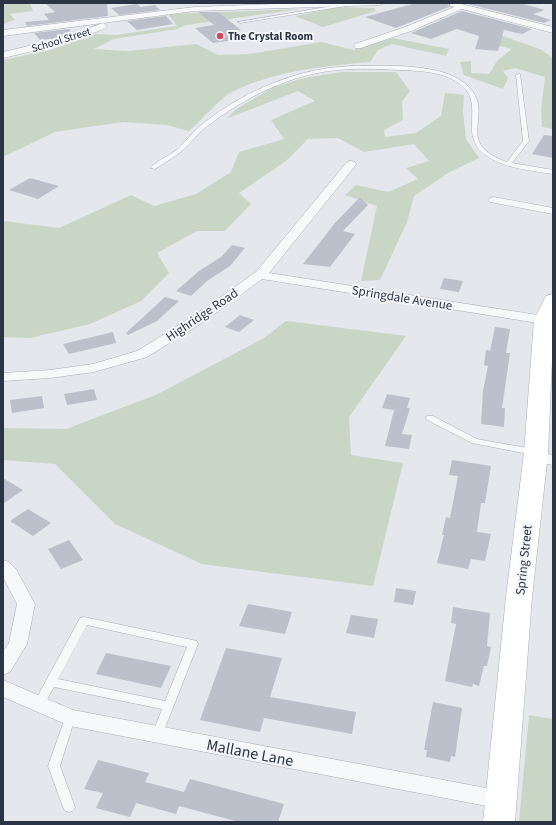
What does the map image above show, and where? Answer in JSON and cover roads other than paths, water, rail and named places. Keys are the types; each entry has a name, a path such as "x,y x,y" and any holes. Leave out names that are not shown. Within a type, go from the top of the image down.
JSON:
{"main road":[{"name":"Spring Street","path":"501,811 520,598 542,456 549,310"}],"street":[{"name":"School Street","path":"3,34 195,9 380,3"},
{"path":"450,3 553,30"},
{"path":"358,46 408,29 462,6"},
{"name":"School Street","path":"3,55 52,45 89,33 117,19"},
{"name":"Highridge Road","path":"3,377 50,374 94,368 142,354 200,318 260,275 351,164"},
{"path":"494,200 553,212"},
{"name":"Springdale Avenue","path":"260,275 549,310"},
{"path":"3,566 10,573 26,604 18,644 3,667"},
{"name":"Mallane Lane","path":"3,688 70,718 501,811"}],"lane":[{"path":"240,22 347,4"},
{"path":"153,168 178,151 196,132 228,109 261,89 295,77 330,69 362,67 414,69 436,72 452,77 466,86 475,99 474,136 480,150 494,159 517,166 553,172"},
{"path":"509,163 526,141 518,75"},
{"path":"430,418 475,441 542,456"},
{"path":"38,704 84,621 193,644 156,736"},
{"path":"51,682 168,706"},
{"path":"69,807 54,766 70,718"}],"place":[{"name":"The Crystal Room","path":"220,36"}]}
